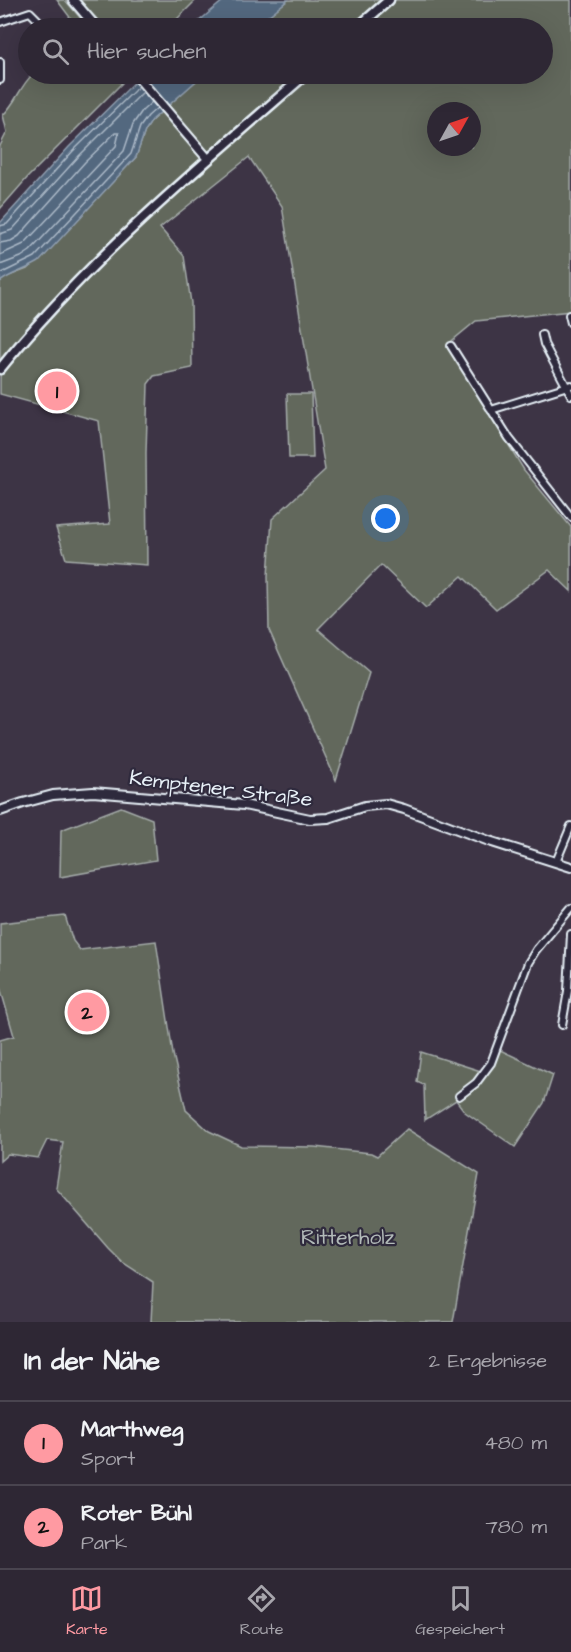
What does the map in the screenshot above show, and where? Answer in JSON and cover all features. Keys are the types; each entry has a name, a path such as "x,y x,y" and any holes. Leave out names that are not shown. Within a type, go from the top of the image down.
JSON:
{"main road":[{"path":"368,18 389,0"},
{"path":"0,369 39,321 93,264 294,84"}],"street":[{"path":"73,0 88,18"},
{"path":"0,22 30,12 36,18"},
{"path":"0,62 0,80"},
{"path":"144,84 208,159"},
{"path":"569,315 571,322"},
{"path":"542,335 544,344 571,395"},
{"path":"451,346 520,453 571,517"},
{"path":"491,410 568,386"},
{"name":"Kemptener Straße","path":"0,811 53,795 93,792 244,805 299,818 316,819 328,818 365,806 386,804 404,808 489,841 571,867"},
{"path":"555,862 571,826"},
{"path":"459,1096 476,1083 491,1063 528,963 571,908"},
{"path":"562,1025 568,991 571,934"}],"green space":[{"path":"57,0 65,0 80,18 70,18"},
{"path":"80,0 196,0 178,18 96,18"},
{"path":"288,0 571,0 571,311 476,321 447,345 524,470 571,527 571,591 549,570 496,609 462,576 426,608 381,565 318,629 369,673 336,780 269,630 268,576 272,519 325,470 282,206 249,157 160,228 184,256 191,303 192,368 154,376 148,384 147,565 66,559 56,528 110,524 99,421 0,394 0,282 6,277 27,269 136,157 145,131 152,120 193,84 553,84 553,18 266,18"},
{"path":"25,84 121,84 28,177 0,209 0,146 7,132 3,115"},
{"path":"287,394 311,394 313,458 289,458"},
{"path":"121,807 152,819 156,860 60,877 61,830"},
{"name":"Ritterholz","path":"65,916 73,941 80,950 156,941 173,1054 186,1110 209,1131 241,1146 314,1147 371,1153 377,1156 407,1129 479,1174 453,1322 151,1322 153,1282 122,1262 56,1188 63,1142 47,1140 38,1158 8,1154 0,1161 0,1040 14,1036 0,987 0,923"},
{"path":"498,1049 553,1075 544,1103 515,1147 465,1112 456,1100 425,1120 424,1085 417,1082 421,1052 484,1072"}],"water":[{"path":"224,0 288,0 266,18 203,18"},
{"path":"133,84 193,84 152,120 145,131 136,157 39,262 0,282 0,223 69,147"}],"place":[{"name":"Marthweg","path":"57,391"},
{"name":"Roter Bühl","path":"87,1012"}]}
